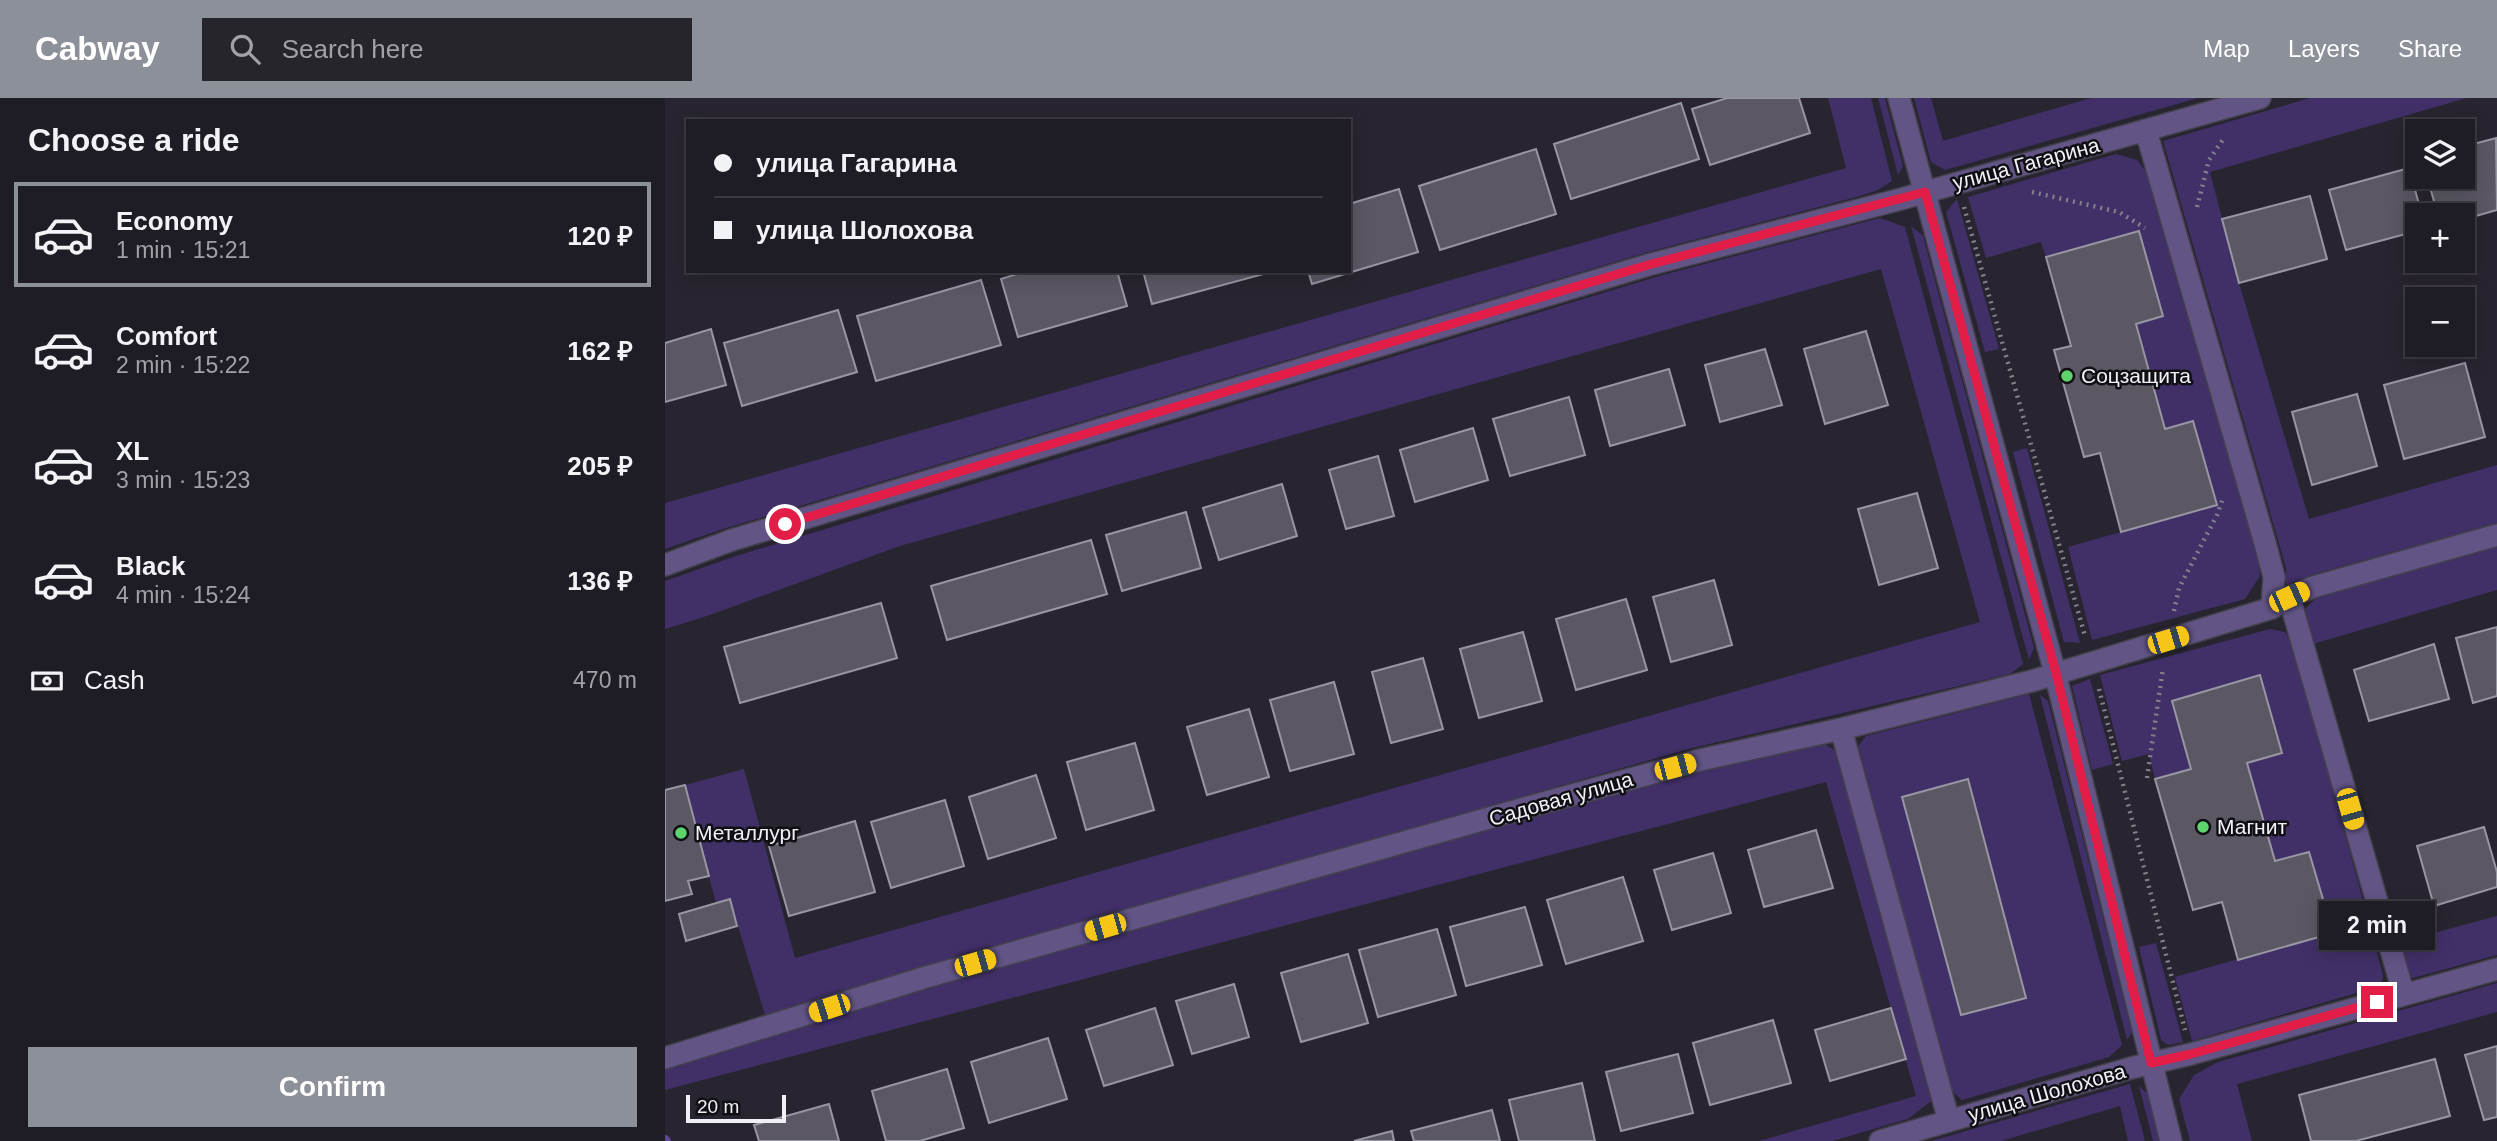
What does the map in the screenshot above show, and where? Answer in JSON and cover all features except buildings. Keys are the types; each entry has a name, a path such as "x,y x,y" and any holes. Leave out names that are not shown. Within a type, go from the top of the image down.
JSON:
{"street":[{"path":"1899,98 2056,673 2171,1141"},
{"name":"улица Гагарина","path":"665,565 732,540 1636,268 1925,192 2254,100"},
{"path":"2146,131 2280,603 2404,995"},
{"name":"Садовая улица","path":"665,1058 923,978 1700,760 1841,729 2032,681 2280,603 2313,587 2497,535"},
{"path":"1841,729 1949,1121"},
{"name":"улица Шолохова","path":"1880,1141 2151,1063 2497,969"}],"path":[{"path":"2195,216 2209,160 2254,100"},
{"path":"1958,183 2093,663 2191,1054"},
{"path":"2021,191 2046,194 2119,212 2154,234 2184,261"}],"shaded area":[{"path":"1828,98 1871,98 1892,181 1878,190 1860,196 1648,252 723,529 665,549 665,503 1846,168"},
{"path":"1878,98 1885,98 1903,166 1898,175"},
{"path":"1914,98 1931,98 1943,141 2091,98 2198,98 1945,170 1931,162"},
{"path":"2310,98 2467,98 2210,172 2239,283 2309,519 2497,465 2497,523 2318,573 2286,585 2286,568 2163,141"},
{"path":"2116,154 2137,160 2150,177 2257,550 2260,576 2245,599 2092,640 2068,547 2216,505 2194,422 2165,429 2136,324 2163,316 2139,231 2046,257 2041,242 1986,258 1968,197"},
{"path":"1957,199 1999,349 1985,352 1946,212"},
{"path":"1880,218 1905,227 2023,664 2010,674 1692,748 765,1015 730,900 716,903 685,785 744,769 795,958 1980,622 1881,269 900,546 665,629 665,581 733,557 1659,276"},
{"path":"1911,226 1923,236 2034,648 2029,660"},
{"path":"2027,448 2080,643 2064,642 2013,452"},
{"path":"2497,543 2497,590 2313,644 2305,609 2321,593"},
{"path":"2270,629 2285,632 2294,645 2383,979 2377,987 2192,1041 2175,977 2333,932 2309,852 2275,861 2247,763 2282,752 2260,676 2172,701 2191,769 2155,779 2149,754 2122,761 2100,675"},
{"path":"2090,679 2113,764 2092,770 2072,686"},
{"path":"2029,694 2122,1045 2109,1057 1962,1100 1952,1091 1858,746 1866,736"},
{"path":"2040,695 2048,701 2132,1032 2127,1040"},
{"path":"1821,742 1838,752 1931,1101 1908,1119 1832,1141 1759,1141 1916,1096 1826,782 665,1090 665,1067 922,990 1708,767"},
{"path":"2497,916 2497,955 2409,979 2400,942"},
{"path":"2156,943 2183,1042 2168,1045 2161,1040 2139,947"},
{"path":"2497,983 2497,1012 2237,1084 2252,1141 2190,1141 2179,1099 2194,1075 2218,1062"},
{"path":"2130,1084 2145,1141 2128,1141 2120,1106 2001,1141 1931,1141"},
{"path":"2139,1086 2148,1094 2160,1141 2153,1141"}],"place":[{"name":"Соцзащита","path":"2067,376"},
{"name":"Магнит","path":"2203,827"},
{"name":"Металлург","path":"681,833"}],"route":[{"path":"785,524 1648,265 1925,192 2056,673 2151,1063 2377,1002"}]}
